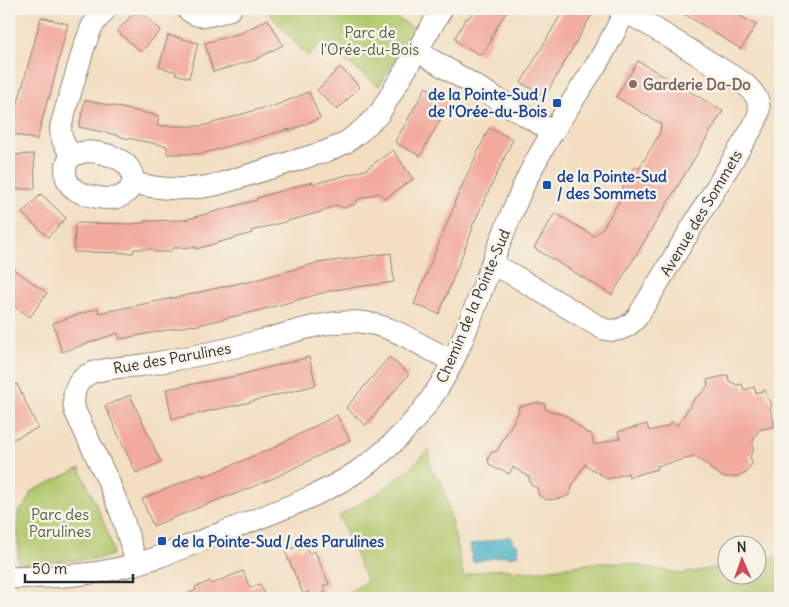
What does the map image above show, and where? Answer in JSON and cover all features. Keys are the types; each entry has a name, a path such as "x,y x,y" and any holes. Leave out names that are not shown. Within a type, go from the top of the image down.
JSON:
{"street":[{"path":"73,156 62,140 61,125 92,26 106,9"},
{"path":"187,9 194,15 201,16 209,16 231,9"},
{"path":"132,183 174,189 203,188 327,151 338,146 361,131 379,114 442,9"},
{"name":"Chemin de la Pointe-Sud","path":"9,578 91,573 137,564 164,556 269,514 325,489 356,472 378,456 424,409 440,385 452,361 514,208 530,174 565,111 597,63 626,10"},
{"name":"Avenue des Sommets","path":"491,265 510,273 603,329 616,330 629,326 638,316 754,125 759,113 758,99 744,83 626,10"},
{"path":"416,51 553,132"},
{"path":"89,152 118,158 130,169 133,178 132,183 129,190 124,194 113,198 78,192 69,184 65,166 73,156 89,152"},
{"name":"Rue des Parulines","path":"137,564 110,485 75,411 74,392 87,375 100,371 211,353 319,325 347,322 361,322 400,332 452,361"}],"green space":[{"name":"Parc de l'Orée-du-Bois","path":"265,9 381,9 414,28 379,86 321,43 308,57"},
{"path":"429,449 430,467 440,479 447,500 464,578 468,574 489,570 502,569 528,572 593,563 626,563 683,574 689,571 693,572 716,567 716,584 766,584 766,557 774,557 780,558 780,598 772,596 760,598 340,598 367,581 339,516 378,493 409,469"},
{"name":"Parc des Parulines","path":"80,468 107,530 113,552 106,557 94,559 18,564 18,511 27,503 30,492"}],"water":[{"path":"511,536 513,544 517,544 519,555 509,557 508,555 473,562 470,545"}],"building":[{"path":"138,9 161,30 141,52 117,31"},
{"path":"474,9 508,9 483,54 481,53 480,55 456,41 457,39 455,38 466,18 468,19"},
{"path":"564,9 595,9 545,96 521,83"},
{"path":"676,9 728,9 756,25 741,49"},
{"path":"41,17 68,24 37,140 10,133"},
{"path":"268,19 283,45 255,60 213,72 205,43 241,33"},
{"path":"168,35 198,43 189,78 159,67"},
{"path":"638,61 723,111 612,295 534,248 555,213 594,236 603,228 624,193 621,191 635,167 639,169 660,133 661,124 616,97"},
{"path":"340,67 360,87 337,110 317,90"},
{"path":"426,87 451,101 420,156 395,142"},
{"path":"309,92 320,118 289,131 289,129 201,154 167,154 167,146 79,127 85,100 159,116 157,126 203,126 269,106 269,108"},
{"path":"489,128 513,139 472,227 439,314 414,304 454,203"},
{"path":"393,150 413,179 385,199 380,193 358,199 355,204 343,208 338,205 321,212 251,231 252,233 196,249 196,247 173,248 170,252 154,252 151,249 134,249 133,253 74,252 75,223 131,224 144,223 144,221 184,220 257,200 257,198 301,185 313,182 314,184 365,170"},
{"path":"34,154 35,189 9,189 9,155"},
{"path":"41,194 66,218 48,237 22,213"},
{"path":"391,253 394,282 333,290 194,326 120,339 118,333 62,352 53,323 98,308 99,313 245,283 317,263"},
{"path":"9,266 47,293 30,317 9,303"},
{"path":"309,357 316,385 172,419 166,389 236,376"},
{"path":"389,357 409,374 366,425 346,408"},
{"path":"728,375 729,381 737,385 742,384 744,390 754,387 756,393 765,390 772,406 770,408 775,426 759,430 753,441 753,451 750,456 752,464 746,473 735,477 722,477 694,457 657,466 658,469 629,477 628,473 607,479 585,464 573,484 570,494 563,498 547,500 539,496 537,488 531,485 529,477 513,467 509,474 489,464 488,458 492,452 497,451 519,411 518,407 539,402 540,404 544,403 545,409 566,416 587,433 591,433 594,445 620,438 618,432 647,424 649,431 668,426 672,422 677,426 695,398 708,385 707,380"},
{"path":"17,384 38,428 9,441 9,387"},
{"path":"130,395 161,462 136,473 105,406"},
{"path":"337,415 350,440 274,478 153,526 142,499 202,474 203,477 278,446"},
{"path":"298,546 299,550 306,547 309,554 315,551 329,584 323,586 326,592 312,598 308,592 303,594 285,551"},
{"path":"243,571 250,588 260,584 266,598 177,598 196,590 195,587 210,581 211,584"}],"place":[{"name":"Garderie Da-Do","path":"633,84"},
{"name":"de la Pointe-Sud / de l'Orée-du-Bois","path":"557,103"},
{"name":"de la Pointe-Sud / des Sommets","path":"547,185"},
{"name":"de la Pointe-Sud / des Parulines","path":"162,541"}]}
